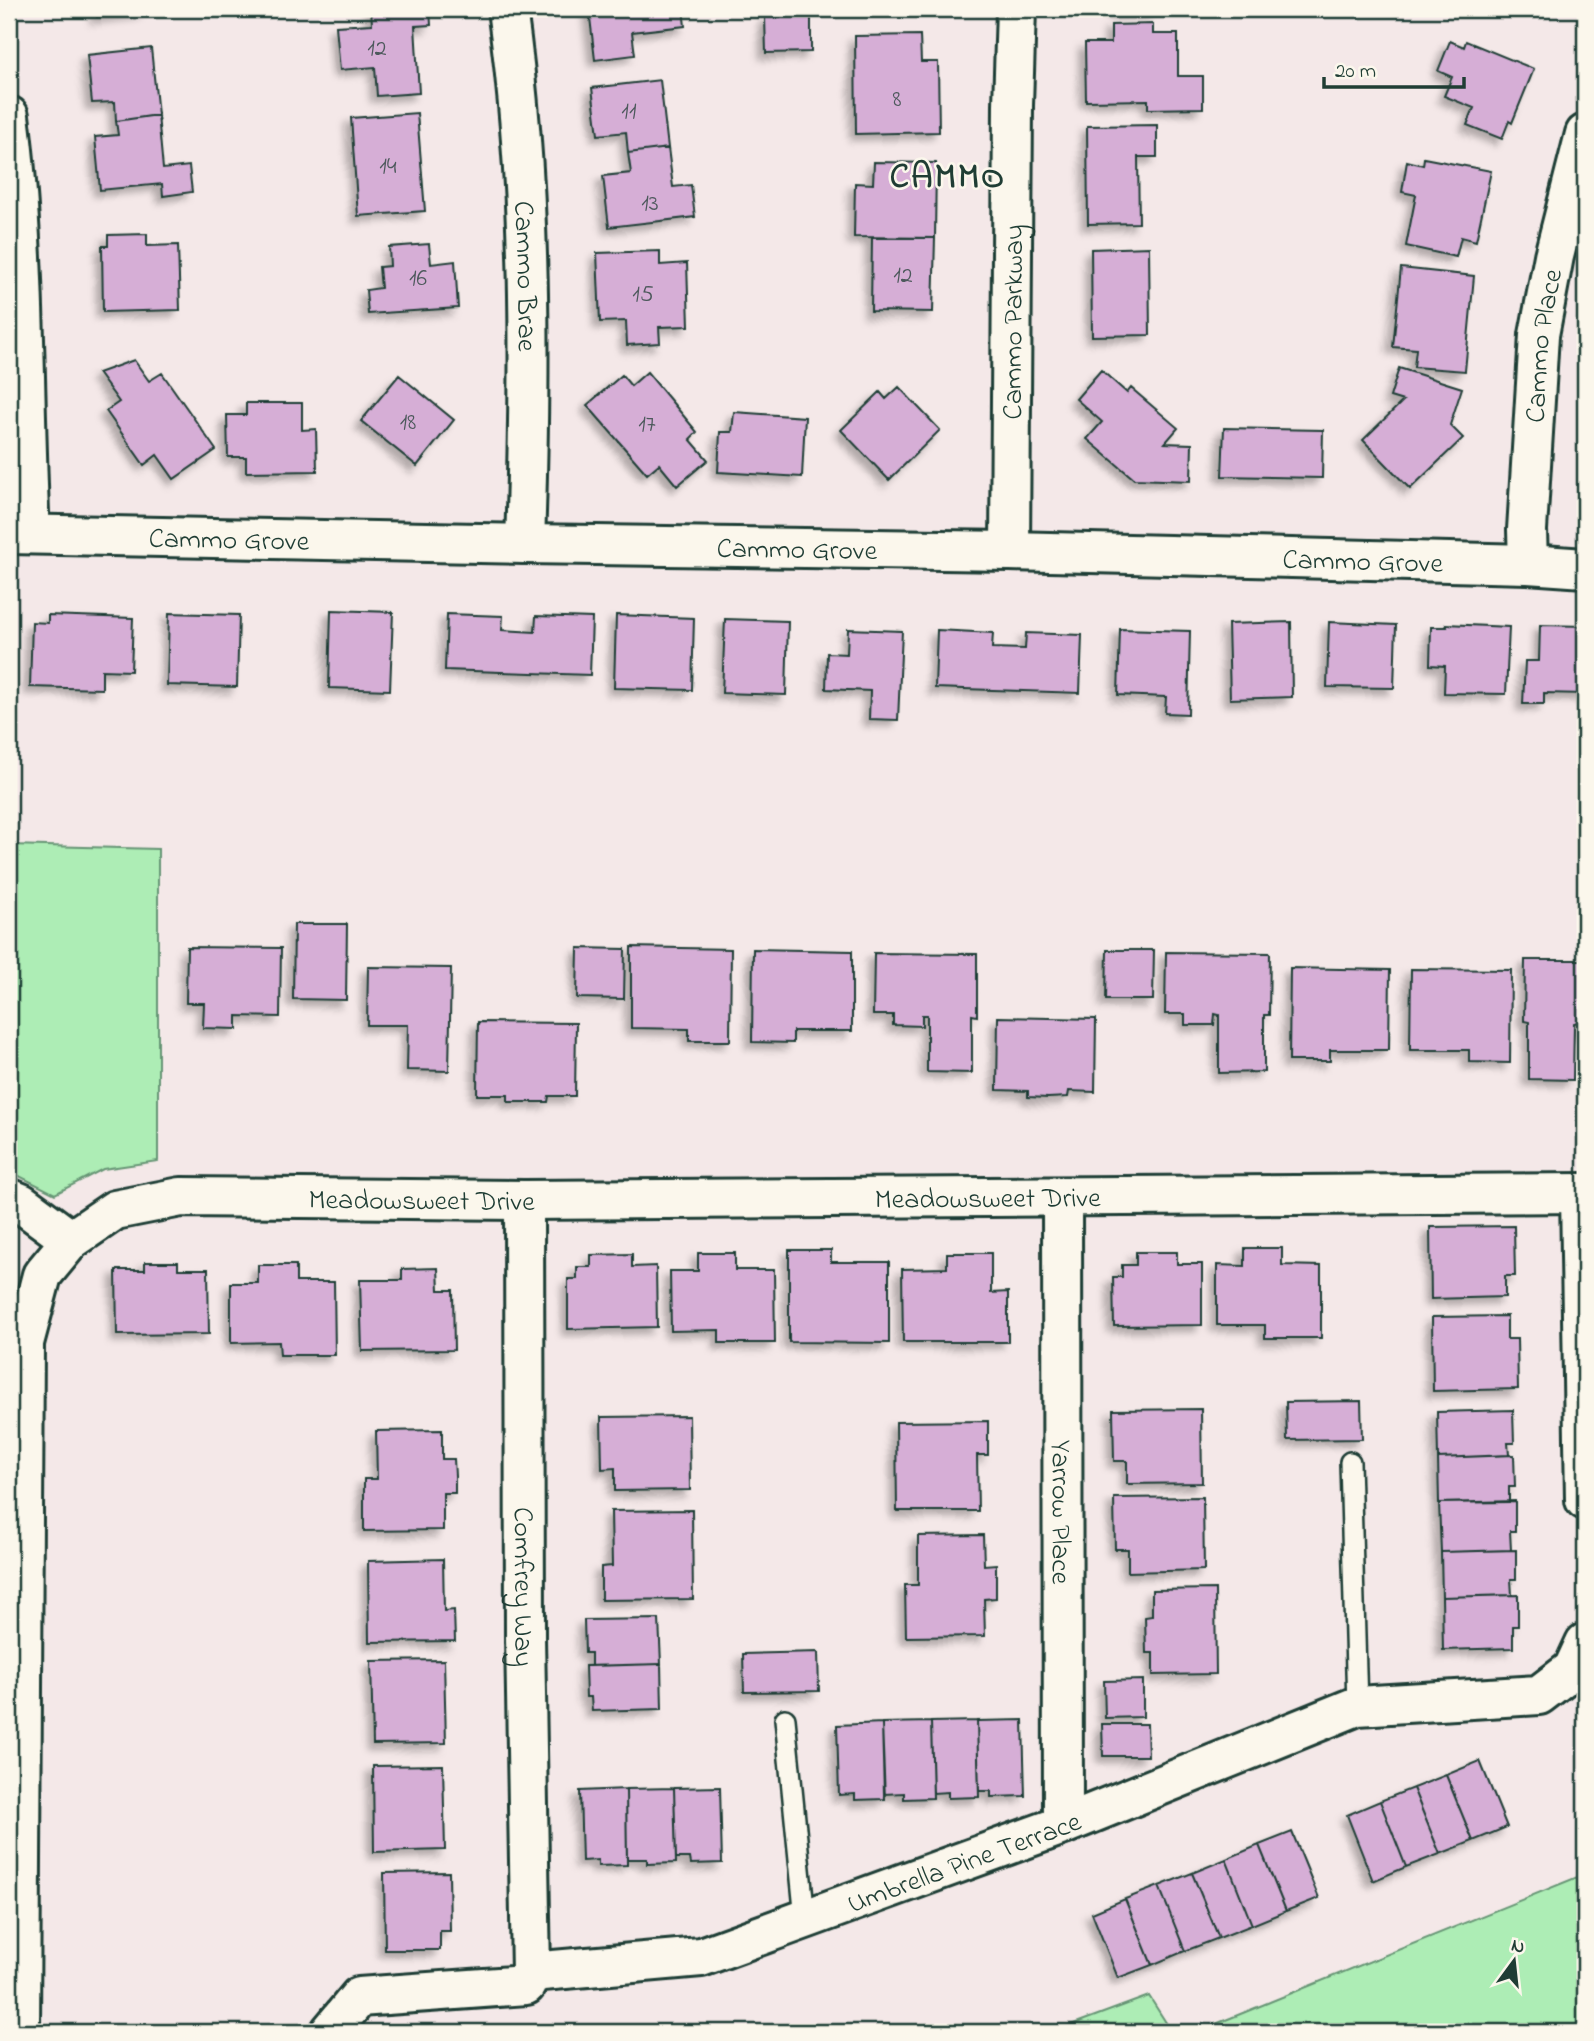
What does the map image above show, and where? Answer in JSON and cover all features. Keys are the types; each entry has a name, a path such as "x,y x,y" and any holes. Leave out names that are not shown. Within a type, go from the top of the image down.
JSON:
{"street":[{"name":"Cammo Brae","path":"507,9 517,79 526,240 529,383 525,544"},
{"name":"Cammo Parkway","path":"1010,551 1016,9"},
{"path":"9,116 14,152 25,332 20,534"},
{"name":"Cammo Place","path":"1528,564 1527,530 1539,335 1554,256 1585,134"},
{"name":"Cammo Grove","path":"20,534 1010,551 1528,564 1585,568"},
{"path":"1583,1194 1585,1500"},
{"name":"Meadowsweet Drive","path":"20,2032 16,1665 24,1343 43,1275 71,1240 115,1210 181,1197 524,1200 1583,1194"},
{"name":"Yarrow Place","path":"1062,1197 1063,1825"},
{"path":"9,1198 21,1203 71,1240"},
{"name":"Comfrey Way","path":"524,1200 525,1637 531,1972"},
{"name":"Umbrella Pine Terrace","path":"330,2032 359,1997 526,1985 531,1972 701,1957 1063,1825 1357,1706 1539,1695 1573,1669 1585,1643"}],"lane":[{"path":"1350,1462 1357,1706"},
{"path":"785,1719 806,1919"}],"green space":[{"path":"9,845 158,849 158,1161 103,1169 55,1194 9,1171"},
{"path":"1585,1874 1585,2032 1196,2032"},
{"path":"1149,1996 1172,2032 1052,2032"}],"building":[{"path":"96,9 145,9 145,12 97,17"},
{"path":"371,9 430,9 431,25 415,26 419,93 377,96 375,67 340,70 336,26 372,24"},
{"path":"589,9 683,9 685,26 632,32 635,55 595,60"},
{"path":"1115,9 1155,9 1155,12 1115,13"},
{"path":"765,17 811,17 811,52 766,53"},
{"path":"1153,24 1153,34 1178,34 1178,76 1203,76 1203,108 1148,109 1148,100 1086,101 1085,43 1111,43 1111,25"},
{"path":"920,35 921,62 938,62 939,132 856,134 855,36"},
{"path":"1450,41 1464,47 1466,41 1534,69 1512,123 1509,121 1502,139 1467,125 1474,108 1444,96 1452,77 1438,71"},
{"path":"151,48 158,115 116,121 115,102 92,103 87,55"},
{"path":"660,80 668,148 628,153 626,132 598,135 592,88"},
{"path":"417,113 425,211 358,216 351,118"},
{"path":"158,115 163,169 189,166 192,192 163,196 162,184 100,190 95,137 118,135 116,121"},
{"path":"1157,125 1157,157 1138,157 1139,223 1088,224 1087,126"},
{"path":"668,148 673,187 691,185 695,217 609,227 603,176 631,173 628,153"},
{"path":"1424,158 1491,171 1476,241 1461,237 1456,257 1406,246 1416,195 1402,192 1407,161 1423,165"},
{"path":"874,162 936,163 935,238 854,237 855,183 873,184"},
{"path":"147,234 147,246 178,245 180,310 103,312 102,246 108,246 108,235"},
{"path":"872,238 935,238 933,312 871,311"},
{"path":"429,244 431,264 455,261 458,308 368,314 366,290 381,288 379,267 390,266 389,247"},
{"path":"1149,247 1150,335 1092,336 1091,249"},
{"path":"660,251 660,265 687,263 689,326 659,327 660,343 627,345 626,321 600,322 597,253"},
{"path":"1401,268 1474,276 1465,371 1414,367 1416,349 1393,347"},
{"path":"134,360 149,381 162,373 216,450 174,479 157,455 144,465 106,411 119,402 98,373"},
{"path":"1399,368 1462,388 1450,425 1463,438 1410,489 1363,440 1403,401 1390,397"},
{"path":"1101,370 1127,393 1131,388 1178,428 1165,443 1192,444 1191,481 1134,479 1087,439 1102,422 1076,399"},
{"path":"647,372 697,432 690,439 708,460 677,486 659,464 647,474 587,405 622,375 631,386"},
{"path":"399,375 454,420 417,466 361,421"},
{"path":"899,387 940,430 889,480 841,430 880,392 886,399"},
{"path":"246,403 302,403 302,430 316,429 317,471 246,472 246,457 228,457 227,415 246,415"},
{"path":"734,412 805,417 802,477 718,472 720,432 732,432"},
{"path":"1224,428 1323,430 1322,478 1222,476"},
{"path":"331,610 393,612 390,690 329,688"},
{"path":"169,613 239,615 237,687 167,685"},
{"path":"447,614 503,616 502,630 535,632 536,616 592,618 590,675 445,670"},
{"path":"48,615 133,618 131,671 102,670 102,689 30,687 32,622 48,623"},
{"path":"616,615 694,618 692,690 614,688"},
{"path":"725,619 788,621 786,695 722,693"},
{"path":"1291,622 1292,697 1230,699 1228,624"},
{"path":"1329,622 1396,625 1394,688 1327,687"},
{"path":"1446,624 1509,627 1506,694 1444,693 1445,666 1430,665 1431,627 1447,627"},
{"path":"1540,625 1585,626 1585,694 1544,693 1544,704 1523,704 1525,661 1539,661"},
{"path":"848,629 902,631 898,720 869,719 870,691 826,689 827,653 847,654"},
{"path":"1120,629 1190,631 1188,714 1165,713 1166,697 1118,695"},
{"path":"937,630 993,633 992,648 1025,649 1026,633 1082,635 1080,693 935,688"},
{"path":"294,924 347,924 346,1000 293,999"},
{"path":"187,947 281,948 280,1017 237,1016 237,1029 203,1028 204,1003 186,1003"},
{"path":"631,947 731,949 730,1041 689,1041 689,1029 631,1028"},
{"path":"578,948 625,949 624,999 577,998"},
{"path":"753,949 852,951 852,1031 793,1031 793,1043 752,1042"},
{"path":"1107,950 1154,950 1153,1000 1106,1000"},
{"path":"1166,952 1270,953 1269,1015 1264,1015 1264,1072 1219,1073 1219,1015 1215,1014 1214,1025 1185,1025 1185,1014 1165,1014"},
{"path":"874,953 977,954 977,1016 972,1015 972,1073 927,1072 927,1015 922,1015 922,1026 893,1025 893,1015 873,1015"},
{"path":"1525,960 1585,960 1585,1033 1578,1033 1578,1022 1574,1023 1573,1080 1529,1079 1529,1022 1524,1021"},
{"path":"368,967 451,968 449,1071 407,1070 408,1025 367,1025"},
{"path":"1290,968 1390,970 1389,1050 1330,1050 1330,1061 1289,1061"},
{"path":"1411,969 1511,970 1510,1063 1469,1062 1469,1050 1410,1050"},
{"path":"998,1017 1096,1019 1095,1092 1069,1091 1068,1097 1048,1098 1028,1097 1028,1091 997,1090"},
{"path":"478,1022 576,1023 575,1096 549,1096 548,1102 508,1102 508,1095 477,1095"},
{"path":"1514,1226 1515,1276 1505,1276 1505,1297 1431,1299 1430,1227"},
{"path":"1245,1248 1282,1248 1282,1265 1321,1266 1321,1338 1265,1338 1265,1325 1217,1325 1217,1265 1245,1266"},
{"path":"789,1250 831,1250 831,1262 889,1262 889,1343 789,1342"},
{"path":"1136,1252 1177,1252 1177,1264 1202,1264 1202,1325 1114,1326 1113,1277 1122,1277 1122,1265 1136,1265"},
{"path":"698,1253 735,1253 735,1270 774,1270 775,1343 719,1343 719,1330 671,1331 670,1271 698,1271"},
{"path":"947,1253 991,1253 991,1293 1008,1292 1008,1342 903,1342 902,1269 947,1268"},
{"path":"632,1254 632,1267 656,1266 657,1327 568,1329 568,1279 577,1279 577,1267 591,1267 591,1255"},
{"path":"145,1262 178,1262 178,1269 208,1269 209,1334 117,1335 116,1270 145,1270"},
{"path":"258,1265 296,1265 296,1282 334,1282 335,1355 280,1355 279,1342 231,1343 231,1283 258,1283"},
{"path":"438,1268 439,1290 453,1290 454,1350 362,1351 360,1280 402,1280 402,1269"},
{"path":"1507,1316 1507,1339 1517,1339 1518,1389 1433,1391 1432,1317"},
{"path":"1361,1401 1362,1439 1287,1440 1286,1402"},
{"path":"1201,1409 1202,1483 1127,1484 1127,1461 1114,1461 1113,1410"},
{"path":"1513,1410 1514,1443 1508,1443 1509,1455 1438,1458 1437,1412"},
{"path":"689,1416 690,1490 615,1491 615,1468 602,1469 601,1417"},
{"path":"988,1421 988,1455 977,1455 978,1511 897,1511 896,1422"},
{"path":"442,1430 442,1459 454,1459 455,1476 455,1493 443,1493 443,1530 364,1531 364,1479 377,1479 376,1431"},
{"path":"1514,1455 1515,1487 1509,1487 1509,1502 1439,1503 1438,1458"},
{"path":"1203,1497 1204,1570 1128,1572 1128,1549 1115,1549 1114,1498"},
{"path":"1515,1501 1515,1531 1510,1531 1511,1550 1441,1552 1439,1503"},
{"path":"692,1510 693,1599 601,1600 601,1567 612,1566 611,1511"},
{"path":"983,1535 984,1565 996,1564 996,1598 984,1599 985,1636 906,1637 905,1585 918,1585 918,1536"},
{"path":"1516,1550 1516,1579 1511,1579 1512,1595 1442,1597 1441,1552"},
{"path":"443,1559 444,1611 454,1610 455,1641 369,1642 368,1561"},
{"path":"1215,1589 1216,1674 1153,1675 1153,1653 1146,1653 1145,1617 1152,1616 1152,1590"},
{"path":"1518,1595 1518,1626 1513,1626 1513,1648 1443,1650 1442,1597"},
{"path":"659,1619 661,1664 591,1666 591,1653 585,1653 584,1620"},
{"path":"818,1652 819,1691 744,1692 743,1654"},
{"path":"444,1660 446,1743 373,1744 371,1661"},
{"path":"661,1664 662,1709 592,1711 591,1697 586,1697 585,1666"},
{"path":"1143,1680 1143,1717 1105,1718 1104,1681"},
{"path":"1023,1720 1025,1796 991,1797 991,1791 979,1791 977,1721"},
{"path":"977,1721 979,1797 948,1798 948,1792 933,1793 931,1722"},
{"path":"931,1722 933,1798 904,1799 904,1793 884,1794 882,1723"},
{"path":"882,1723 885,1799 855,1800 855,1794 839,1795 837,1725"},
{"path":"1102,1724 1147,1724 1148,1756 1103,1756"},
{"path":"1480,1761 1507,1827 1473,1841 1446,1775"},
{"path":"443,1765 445,1850 374,1852 373,1766"},
{"path":"1446,1775 1473,1841 1440,1854 1413,1788"},
{"path":"720,1787 722,1863 691,1864 690,1858 676,1858 674,1788"},
{"path":"674,1788 676,1863 647,1864 647,1859 627,1859 626,1789"},
{"path":"1413,1788 1440,1854 1406,1867 1380,1801"},
{"path":"626,1789 627,1865 598,1866 598,1860 582,1861 580,1791"},
{"path":"1380,1801 1406,1867 1373,1881 1347,1815"},
{"path":"1292,1832 1319,1898 1286,1911 1259,1845"},
{"path":"1259,1845 1286,1911 1252,1925 1226,1859"},
{"path":"1226,1859 1252,1925 1219,1938 1192,1873"},
{"path":"449,1872 450,1931 440,1931 440,1950 385,1950 384,1873"},
{"path":"1192,1873 1219,1938 1185,1951 1159,1886"},
{"path":"1159,1886 1185,1951 1152,1965 1125,1899"},
{"path":"1125,1899 1152,1965 1118,1978 1092,1913"}],"district":[{"name":"CAMMO","path":"948,175"}]}
